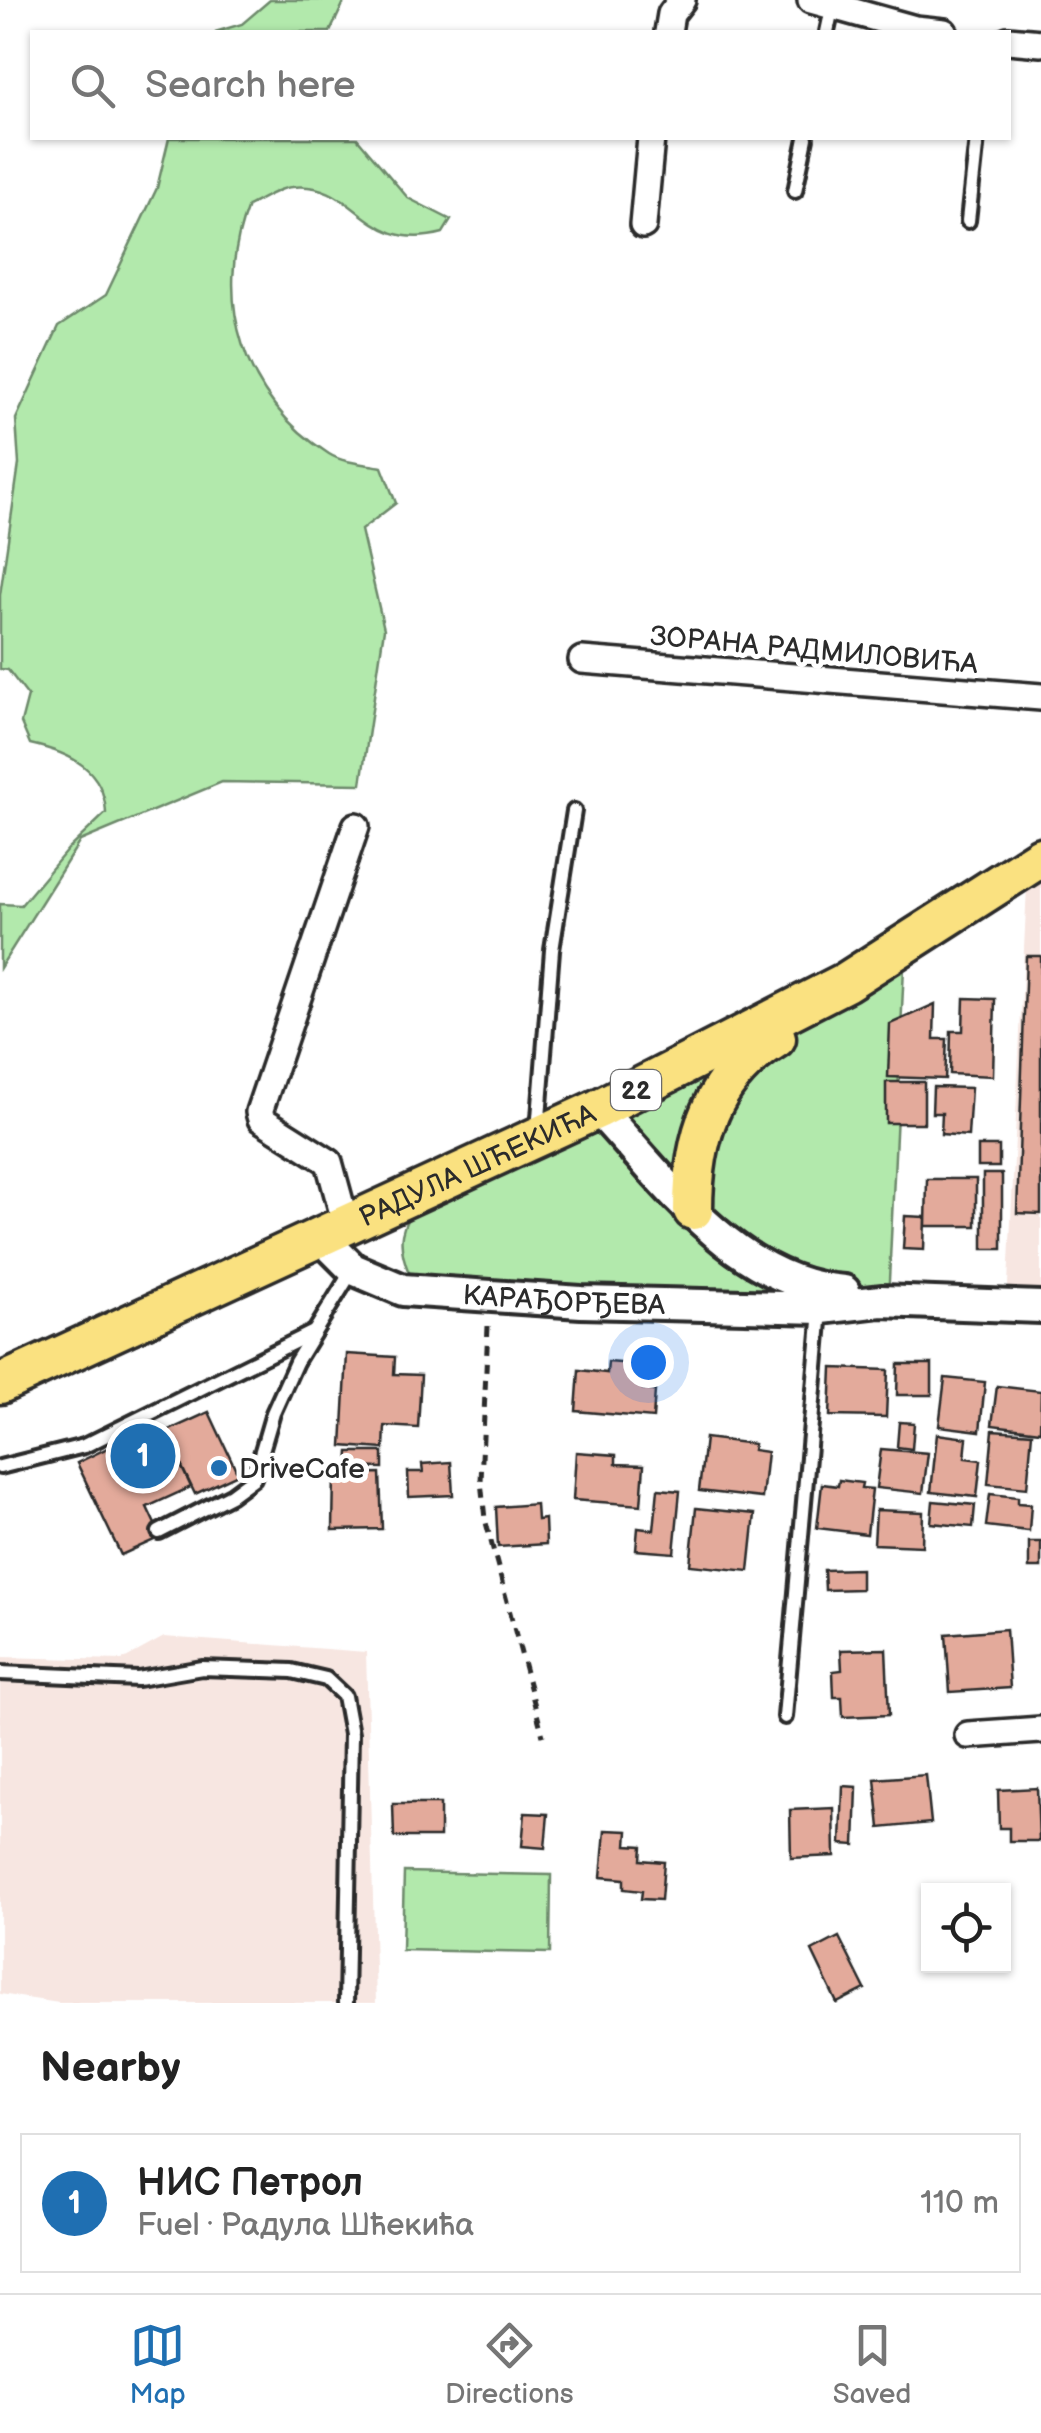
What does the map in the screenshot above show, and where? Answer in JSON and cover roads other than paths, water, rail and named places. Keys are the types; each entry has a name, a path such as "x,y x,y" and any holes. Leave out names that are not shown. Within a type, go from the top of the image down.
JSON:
{"main road":[{"name":"РАДУЛА ШЋЕКИЋА","path":"0,1384 335,1234 598,1109 846,982 1041,857"},
{"path":"693,1210 702,1126 718,1092 748,1058 830,1003 846,982"}],"street":[{"path":"668,30 671,14 682,0"},
{"path":"822,2 925,30"},
{"path":"1011,40 1041,42"},
{"path":"642,225 651,140"},
{"name":"ЗОРАНА РАДМИЛОВИЋА","path":"582,660 1041,697"},
{"path":"335,1234 330,1162 261,1119 259,1112 356,826"},
{"name":"КАРАЂОРЂЕВА","path":"598,1109 693,1210 730,1244 772,1273 810,1288 880,1301"},
{"name":"КАРАЂОРЂЕВА","path":"335,1234 353,1270 403,1290 489,1298 822,1308 880,1301 1041,1306"},
{"path":"968,1735 1041,1730"}],"lane":[{"path":"822,2 827,30"},
{"path":"796,191 806,140"},
{"path":"968,221 977,140"},
{"path":"537,1138 552,950 574,811"},
{"path":"159,1532 232,1495 254,1478 273,1413 314,1332 353,1270"},
{"path":"785,1718 822,1308"},
{"path":"0,1467 91,1450 314,1332"},
{"path":"0,1673 138,1679 236,1668 326,1679 344,1696 351,1734 346,2003"}],"place":[{"name":"НИС Петрол","path":"143,1456"},
{"name":"DriveCafe","path":"219,1468"}]}
